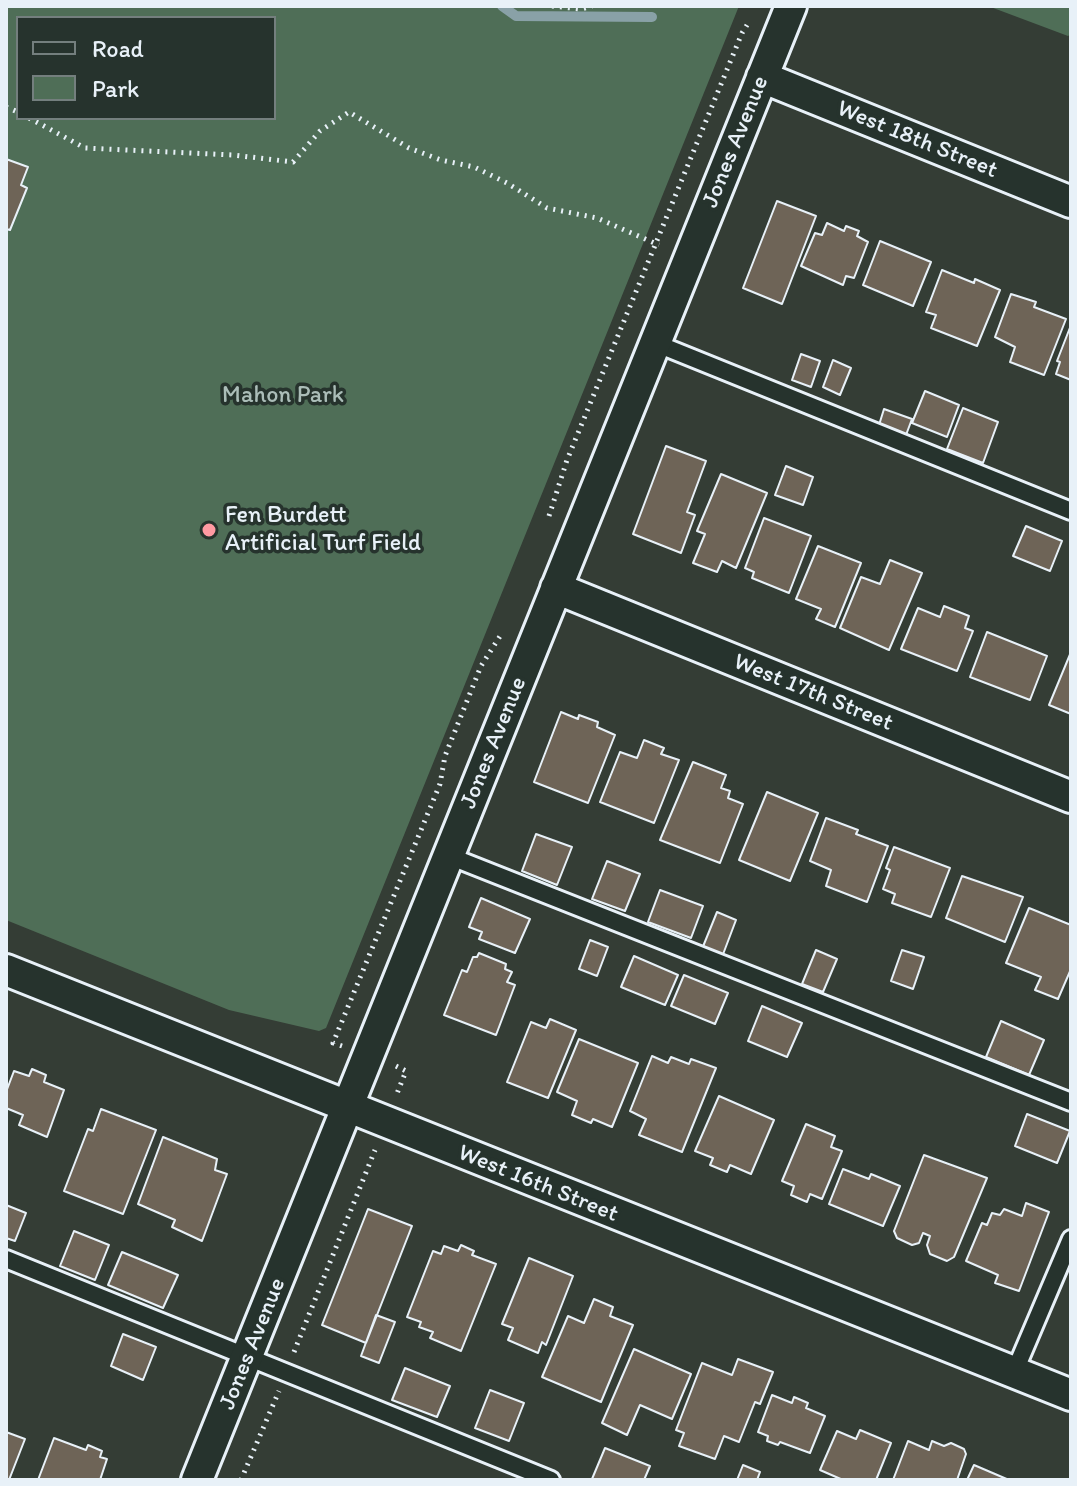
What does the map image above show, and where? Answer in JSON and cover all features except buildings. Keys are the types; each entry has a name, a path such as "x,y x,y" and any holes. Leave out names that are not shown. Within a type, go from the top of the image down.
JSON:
{"street":[{"name":"Jones Avenue","path":"197,1480 791,6"},
{"name":"West 18th Street","path":"762,77 1071,202"},
{"name":"West 17th Street","path":"556,588 1071,797"},
{"name":"West 16th Street","path":"6,970 1071,1395"}],"lane":[{"path":"655,343 1071,511"},
{"path":"449,856 1071,1102"},
{"path":"1014,1373 1071,1239"},
{"path":"6,1259 551,1480"}],"path":[{"path":"552,6 581,9 592,6"},
{"path":"546,525 567,460 742,33 750,21"},
{"path":"33,120 85,148 233,155 293,162 320,131 349,112 409,148 441,160 474,167 547,208 597,218 690,257"},
{"path":"354,1048 333,1043 440,784 445,756 481,666 504,627"},
{"path":"384,1061 406,1071 398,1093"},
{"path":"294,1354 378,1142"},
{"path":"241,1480 281,1386"}],"green space":[{"name":"Mahon Park","path":"6,6 739,6 326,1028 319,1031 229,1010 6,920"},
{"path":"988,6 1071,6 1071,34 1068,36"}],"waterway":[{"path":"502,6 516,16 652,17"}],"place":[{"name":"Fen Burdett Artificial Turf Field","path":"209,530"}]}
